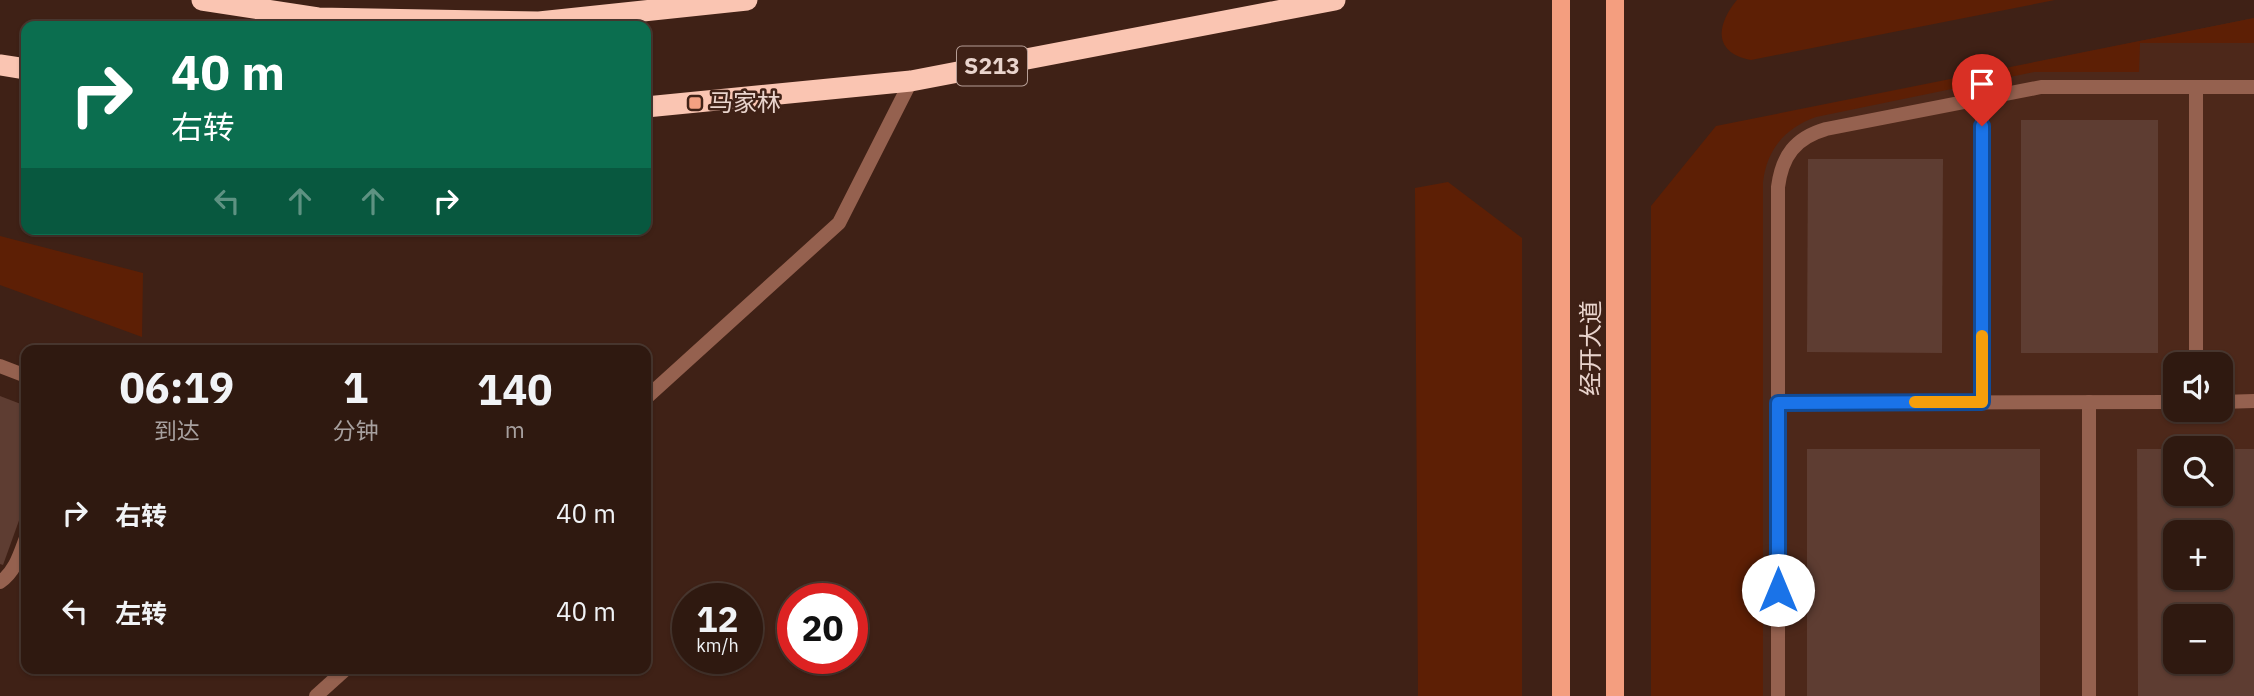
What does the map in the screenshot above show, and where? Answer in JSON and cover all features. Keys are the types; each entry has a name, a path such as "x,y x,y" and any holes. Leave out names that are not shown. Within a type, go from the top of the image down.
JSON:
{"highway":[{"path":"202,0 318,18 484,21"},
{"path":"548,21 747,0"},
{"name":"S213","path":"651,107 911,82 1335,0"},
{"path":"0,65 21,68"}],"main road":[{"name":"经开大道","path":"1561,0 1561,696"},
{"name":"经开大道","path":"1615,0 1615,696"}],"lane":[{"path":"651,393 839,223 911,82"},
{"path":"1778,696 1778,187 1783,159 1792,148 1812,133 2040,87 2254,87"},
{"path":"2196,87 2196,352"},
{"path":"1982,98 1982,402"},
{"path":"0,366 21,374"},
{"path":"2233,401 2254,401"},
{"path":"2089,402 2089,696"},
{"path":"1778,403 2163,402"},
{"path":"0,582 7,577 21,551"},
{"path":"316,696 340,674"}],"shaded area":[{"path":"1737,0 2055,0 1751,60 1730,51 1724,45 1722,37 1725,19"},
{"path":"2254,18 2254,696 1748,696 1747,121"},
{"path":"2254,18 2254,43 2140,43 2139,72 2034,72 1816,117 1795,127 1779,141 1769,159 1763,182 1763,696 1651,696 1651,206 1716,126"},
{"path":"1448,182 1522,238 1522,696 1418,696 1415,188"},
{"path":"0,236 143,273 142,337 0,285"}],"building":[{"path":"2021,120 2158,120 2158,353 2021,353"},
{"path":"1808,159 1943,159 1942,353 1807,352"},
{"path":"0,396 21,404 21,515 3,565 0,564"},
{"path":"1807,449 2040,449 2040,696 1807,696"},
{"path":"2137,449 2163,449 2163,506 2233,506 2233,449 2254,449 2254,696 2138,696"}],"slow traffic":[{"path":"1915,402 1982,402 1982,336"}],"place":[{"name":"马家林","path":"695,103"}],"route":[{"path":"1778,590 1778,403 1982,402 1982,126"}]}
